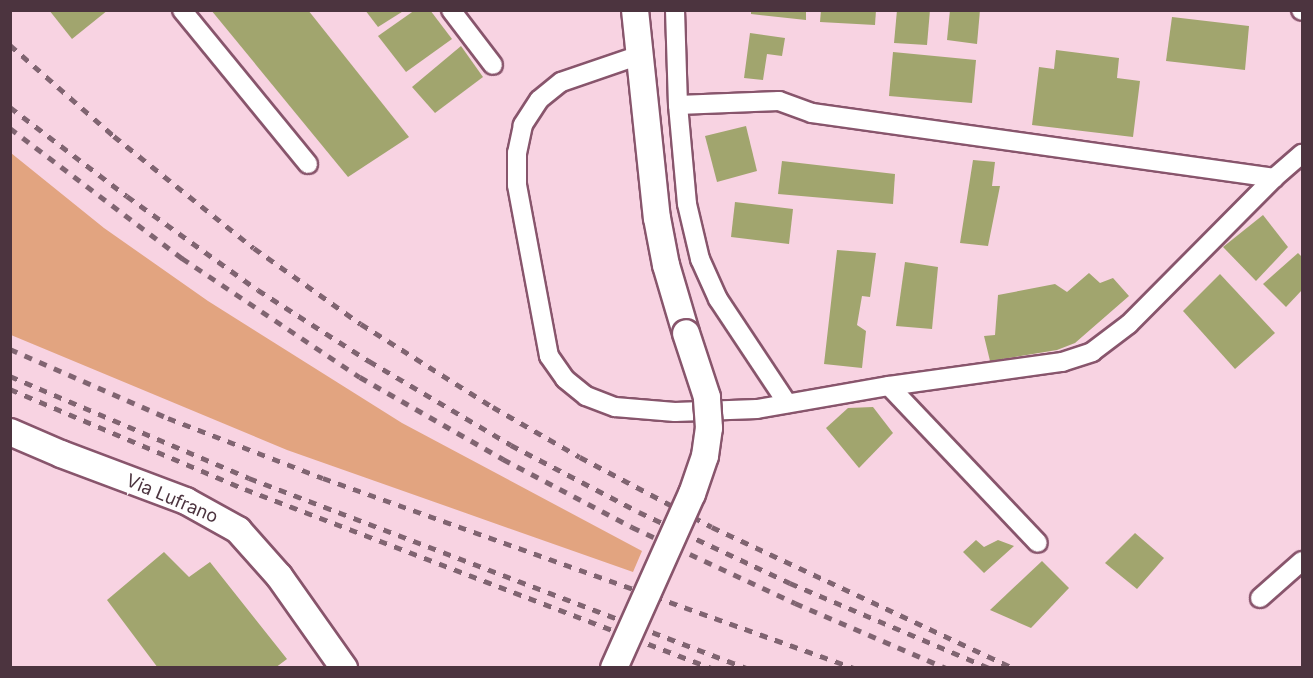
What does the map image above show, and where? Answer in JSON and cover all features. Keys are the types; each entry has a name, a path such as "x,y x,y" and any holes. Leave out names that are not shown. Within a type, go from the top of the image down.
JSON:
{"street":[{"path":"182,10 308,164"},
{"path":"451,10 493,65"},
{"path":"614,668 692,494 705,456 709,428 707,397 666,265 657,218 635,10"},
{"path":"675,10 678,105 687,204 700,259 718,299 786,403"},
{"path":"640,55 561,82 538,100 523,125 517,153 517,185 549,356 565,379 586,396 615,407 675,412 729,412 889,386 1062,362 1092,352 1129,324 1274,178 1302,154"},
{"path":"678,105 779,101 812,113 1274,178"},
{"path":"889,386 1038,543"},
{"name":"Via Lufrano","path":"10,432 60,454 186,501 238,530 279,576 344,668"},
{"path":"1260,598 1302,561"}],"shaded area":[{"path":"11,153 104,228 208,301 402,423 642,551 633,572 287,450 11,335"}],"building":[{"path":"49,10 108,10 72,39"},
{"path":"211,10 308,10 409,137 348,177"},
{"path":"365,10 405,10 378,27"},
{"path":"415,10 430,10 452,39 406,72 378,36"},
{"path":"751,10 806,10 806,20 751,14"},
{"path":"821,10 876,10 875,25 820,22"},
{"path":"897,10 930,10 927,45 894,43"},
{"path":"950,10 980,10 977,44 947,40"},
{"path":"1172,17 1249,26 1245,70 1166,61"},
{"path":"750,33 785,38 782,56 767,54 763,80 744,78"},
{"path":"461,46 483,77 435,113 412,87"},
{"path":"1056,50 1119,58 1117,78 1140,81 1133,137 1032,125 1039,67 1054,69"},
{"path":"893,52 976,60 972,103 889,96"},
{"path":"746,126 757,171 717,182 705,136"},
{"path":"973,160 995,162 992,186 1000,186 988,246 960,243"},
{"path":"782,161 895,174 893,204 778,194"},
{"path":"735,202 793,209 789,244 731,237"},
{"path":"1263,215 1288,247 1256,281 1223,247"},
{"path":"837,250 876,253 870,297 862,296 857,325 866,331 862,368 824,364"},
{"path":"1298,253 1302,257 1302,290 1286,307 1263,284"},
{"path":"905,262 938,267 932,329 896,326"},
{"path":"1089,273 1100,283 1113,278 1129,296 1075,343 1057,350 990,361 984,336 995,335 998,295 1055,284 1067,292"},
{"path":"1220,274 1275,333 1235,369 1183,311"},
{"path":"873,407 893,433 859,468 826,428 848,408"},
{"path":"1135,533 1164,558 1137,589 1105,563"},
{"path":"976,540 984,547 998,540 1014,546 984,573 963,552"},
{"path":"164,552 189,577 210,562 287,659 275,668 158,668 107,600"},
{"path":"1042,561 1069,588 1031,628 990,610"}],"railway":[{"path":"10,45 114,136 254,248 361,324 493,407 580,457 712,527 1013,668"},
{"path":"10,107 127,196 258,290 369,361 511,445 639,512 790,583 989,668"},
{"path":"10,128 182,258 360,377 503,459 632,527 795,603 946,668"},
{"path":"10,349 168,418 323,478 854,668"},
{"path":"10,376 249,478 746,668"},
{"path":"10,389 245,489 711,668"}]}
